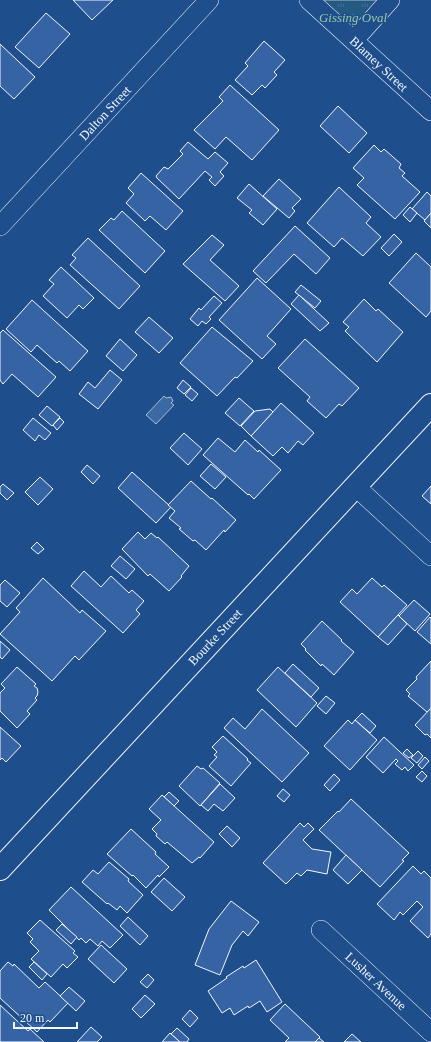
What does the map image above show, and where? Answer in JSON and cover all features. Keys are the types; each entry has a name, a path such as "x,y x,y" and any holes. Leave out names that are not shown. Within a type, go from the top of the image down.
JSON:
{"main road":[{"name":"Bourke Street","path":"0,869 431,404"}],"street":[{"name":"Dalton Street","path":"0,226 209,0"},
{"name":"Blamey Street","path":"309,0 431,111"},
{"path":"354,40 390,0"},
{"path":"355,486 431,556"},
{"name":"Lusher Avenue","path":"321,930 431,1032"}],"green space":[{"name":"Gissing Oval","path":"309,0 390,0 354,40"}],"shaded area":[{"path":"164,396 166,398 171,397 173,401 171,403 174,405 156,424 146,415"}],"building":[{"path":"73,0 113,0 92,20"},
{"path":"46,13 70,34 39,68 15,47"},
{"path":"264,41 285,60 274,72 277,75 265,88 262,85 252,95 235,80 248,66 245,63"},
{"path":"0,44 35,77 14,99 0,86"},
{"path":"230,85 279,130 252,160 226,137 215,149 194,130 223,101 219,97"},
{"path":"338,106 367,133 349,153 320,126"},
{"path":"188,142 208,159 215,152 228,163 220,172 224,176 215,186 209,180 212,177 205,171 179,199 156,176 164,167 168,169 183,154 180,151"},
{"path":"374,145 381,152 384,149 401,164 399,168 405,173 402,176 420,192 395,219 357,185 364,178 353,168"},
{"path":"141,173 183,211 166,230 150,216 145,221 126,203 134,194 128,188"},
{"path":"279,179 301,199 292,208 295,211 289,218 263,196"},
{"path":"249,184 277,209 263,225 249,213 252,210 237,198"},
{"path":"339,187 371,217 366,223 381,237 363,256 342,238 334,247 307,223"},
{"path":"427,192 431,196 431,213 425,220 412,209"},
{"path":"410,207 417,213 410,222 403,215"},
{"path":"122,211 165,251 145,273 99,230 111,218 114,220"},
{"path":"431,213 431,228 424,221"},
{"path":"295,226 330,258 316,274 294,254 266,283 253,271"},
{"path":"394,234 402,242 389,256 381,248"},
{"path":"212,235 224,245 210,260 239,286 225,301 183,264"},
{"path":"88,238 140,286 119,309 70,265 76,258 72,255"},
{"path":"416,253 431,267 431,311 426,317 389,283"},
{"path":"61,267 94,298 83,309 79,305 67,318 43,296 54,284 49,280"},
{"path":"257,278 291,309 267,336 276,344 262,359 219,320"},
{"path":"301,285 321,301 315,308 295,292"},
{"path":"299,295 329,323 320,331 291,304"},
{"path":"214,296 222,303 209,317 211,319 206,324 202,321 198,326 190,319 199,308 201,310"},
{"path":"364,299 376,311 378,309 403,332 377,362 345,331 349,327 343,322"},
{"path":"32,300 88,351 70,371 59,361 57,363 37,345 31,352 6,329"},
{"path":"149,317 173,338 159,353 135,332"},
{"path":"212,327 253,361 217,396 180,363"},
{"path":"3,330 56,377 38,397 12,374 3,384 0,380 0,333"},
{"path":"120,339 137,355 123,371 106,356"},
{"path":"305,339 359,388 342,406 339,404 326,418 307,401 310,397 278,368"},
{"path":"110,370 122,380 98,409 79,394 88,382 95,388"},
{"path":"183,380 191,387 184,394 177,388"},
{"path":"191,388 198,394 192,401 185,395"},
{"path":"239,398 254,411 240,426 225,413"},
{"path":"281,403 314,433 303,445 298,441 288,453 282,447 273,456 251,436"},
{"path":"47,406 60,417 52,426 39,415"},
{"path":"270,409 273,412 251,436 241,426 255,411"},
{"path":"33,418 51,433 45,440 39,435 35,441 23,430"},
{"path":"60,418 64,422 57,430 53,425"},
{"path":"184,433 202,449 188,465 170,448"},
{"path":"218,438 235,452 245,440 258,452 259,450 281,470 254,499 203,455"},
{"path":"211,464 226,477 215,489 200,476"},
{"path":"87,465 100,476 93,484 81,472"},
{"path":"132,472 171,507 156,523 118,488"},
{"path":"40,477 53,489 38,505 25,492"},
{"path":"191,481 236,520 225,532 224,530 206,550 179,529 181,528 169,518 175,511 168,505"},
{"path":"3,484 14,493 7,500 0,493 0,487"},
{"path":"431,486 431,504 422,496"},
{"path":"138,532 145,539 151,533 157,538 158,537 189,566 181,576 182,577 169,591 150,574 148,576 122,549"},
{"path":"37,542 44,549 38,554 31,548"},
{"path":"120,556 135,569 126,579 111,566"},
{"path":"84,571 101,587 111,576 129,593 132,590 144,601 136,610 140,614 123,633 71,586"},
{"path":"43,578 80,613 82,610 106,631 79,660 75,656 52,681 0,634 20,612 16,608"},
{"path":"372,578 382,587 384,585 407,605 378,637 340,602 352,589 357,594"},
{"path":"5,580 20,593 7,607 0,601 0,585"},
{"path":"414,600 430,614 415,631 399,616"},
{"path":"398,615 407,624 388,645 378,637"},
{"path":"430,617 431,618 431,644 417,632"},
{"path":"322,621 354,652 334,675 322,664 321,666 301,644"},
{"path":"0,641 10,650 2,659 0,657"},
{"path":"431,661 431,708 427,712 408,696 410,694 406,690"},
{"path":"293,664 319,688 311,697 285,673"},
{"path":"17,667 36,684 34,686 37,688 38,692 35,698 37,700 27,711 30,714 17,728 0,711 0,693 5,688 1,684"},
{"path":"278,667 317,703 296,727 257,690"},
{"path":"326,696 335,703 326,714 317,706"},
{"path":"431,708 431,738 427,734 425,735 415,725"},
{"path":"262,709 309,753 282,782 224,728 233,718 245,729"},
{"path":"362,713 376,726 370,733 355,720"},
{"path":"348,720 352,724 355,720 377,740 350,770 324,746"},
{"path":"0,727 21,746 6,762 2,758 0,760"},
{"path":"223,736 251,763 231,786 209,766 217,757 214,755 217,752 212,747"},
{"path":"384,737 414,765 408,771 405,767 402,770 395,764 398,761 396,759 383,773 366,757"},
{"path":"407,749 413,755 409,758 403,753"},
{"path":"418,751 423,756 417,763 411,758"},
{"path":"425,757 429,761 422,769 418,765"},
{"path":"197,766 201,769 203,768 220,783 200,806 179,786"},
{"path":"422,771 427,776 422,782 416,777"},
{"path":"334,774 340,780 330,791 324,785"},
{"path":"220,784 235,798 223,811 214,804 208,811 201,805"},
{"path":"283,789 290,795 284,802 277,796"},
{"path":"169,792 179,801 174,806 164,797"},
{"path":"162,795 214,842 200,858 199,857 192,863 167,842 165,844 156,836 157,834 152,829 161,820 149,809"},
{"path":"351,799 409,853 402,860 404,861 380,887 319,830"},
{"path":"300,823 304,827 308,823 314,829 303,840 312,849 331,852 327,874 307,870 301,876 297,873 286,884 263,863"},
{"path":"227,826 240,838 232,847 219,834"},
{"path":"131,829 156,852 155,854 169,867 159,877 158,875 146,888 133,875 132,876 107,854"},
{"path":"346,855 362,870 348,884 333,870"},
{"path":"109,862 129,879 128,881 143,895 127,913 120,906 117,910 108,903 107,904 82,882 93,870 98,874"},
{"path":"413,866 421,874 424,871 431,878 431,934 428,938 410,921 423,907 417,901 403,915 400,912 394,920 377,904"},
{"path":"164,878 185,897 172,911 151,892"},
{"path":"71,887 123,935 110,948 102,941 98,946 90,939 86,943 81,938 79,940 49,910"},
{"path":"231,901 259,922 248,936 243,931 232,945 220,975 195,965 209,929"},
{"path":"128,917 148,936 140,945 120,926"},
{"path":"40,920 75,951 73,953 78,957 67,968 63,964 51,977 31,959 39,951 30,942 33,939 27,933"},
{"path":"62,924 77,937 71,944 56,930"},
{"path":"101,945 127,969 114,983 88,959"},
{"path":"256,960 282,1002 267,1012 260,1001 249,1008 248,1006 234,1015 230,1008 222,1013 208,991 243,966 244,968"},
{"path":"8,962 13,966 14,964 39,988 45,982 68,1003 50,1022 48,1020 37,1032 0,998 0,971"},
{"path":"34,962 47,974 42,980 29,967"},
{"path":"148,974 154,980 147,988 140,982"},
{"path":"69,987 85,1001 76,1011 60,996"},
{"path":"145,995 155,1004 141,1018 132,1009"},
{"path":"285,1004 320,1037 315,1042 285,1042 289,1038 270,1020"},
{"path":"0,1005 28,1031 30,1029 44,1042 0,1042"},
{"path":"190,1010 198,1018 190,1027 182,1019"},
{"path":"91,1027 102,1037 97,1042 77,1042"},
{"path":"177,1028 189,1039 187,1042 180,1042 171,1034"},
{"path":"170,1033 171,1034 180,1042 162,1042"},
{"path":"352,1034 361,1042 344,1042"},
{"path":"319,1038 324,1042 315,1042"}]}
